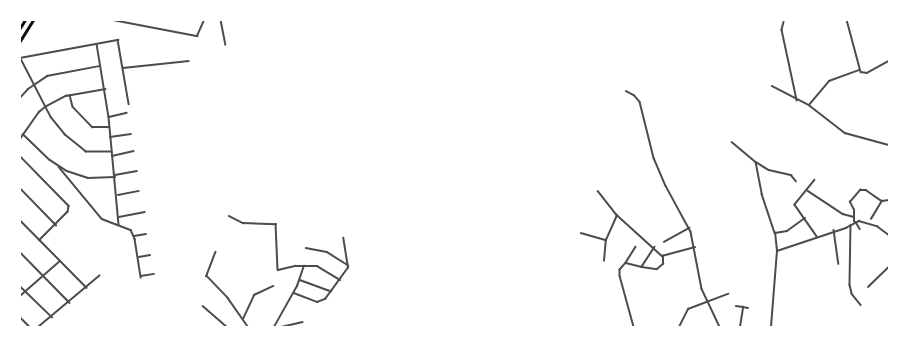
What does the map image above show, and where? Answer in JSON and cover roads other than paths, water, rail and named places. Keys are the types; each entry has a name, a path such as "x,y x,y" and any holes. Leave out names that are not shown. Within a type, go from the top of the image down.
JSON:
{"main road":[{"path":"20,28 25,20"},
{"path":"20,41 33,20"}],"street":[{"path":"113,20 197,36 204,20"},
{"path":"222,20 226,45"},
{"path":"847,20 860,70"},
{"path":"784,22 782,30 797,100"},
{"path":"112,152 91,154 81,149 54,123 20,58 118,40 129,104"},
{"path":"97,44 109,117 112,156 118,195 118,225"},
{"path":"123,68 189,61"},
{"path":"808,105 829,81 860,70 867,73 889,61"},
{"path":"20,98 34,84 47,76 100,66"},
{"path":"772,86 808,105 845,133 889,145"},
{"path":"20,139 45,107 70,95 105,89"},
{"path":"626,91 634,95 640,102 654,158 666,186 690,228 695,247 702,289 706,302 720,327"},
{"path":"70,95 73,107 92,127 109,127"},
{"path":"109,117 127,113"},
{"path":"23,134 59,167 98,215 118,225 127,227 134,236 139,257 141,277 154,274"},
{"path":"110,136 131,134"},
{"path":"732,142 756,162 769,170 792,175 796,180"},
{"path":"112,156 133,151"},
{"path":"20,156 69,206 68,212 40,240"},
{"path":"756,162 762,194 775,233 777,251 771,327"},
{"path":"59,167 88,178 115,176 137,171"},
{"path":"68,178 72,173"},
{"path":"815,180 808,190 795,203 817,236"},
{"path":"20,188 56,225"},
{"path":"860,229 855,222 851,200 861,189 882,201 889,200"},
{"path":"808,190 838,211 854,217"},
{"path":"118,195 139,191"},
{"path":"598,191 617,215 655,247 662,256 663,264 657,269 626,264"},
{"path":"871,219 882,201"},
{"path":"118,217 145,212"},
{"path":"604,261 606,240 617,215"},
{"path":"229,216 243,223 276,224 277,268 282,270 296,266 324,268 340,280"},
{"path":"775,233 787,231 805,218"},
{"path":"20,220 87,288"},
{"path":"777,251 855,222 870,223 889,235"},
{"path":"850,225 850,285 852,294 861,305"},
{"path":"664,242 690,228"},
{"path":"834,230 839,264"},
{"path":"582,233 606,240"},
{"path":"134,236 146,234"},
{"path":"293,292 317,302 325,299 344,277 348,265 343,238"},
{"path":"634,327 619,271 626,264 636,247"},
{"path":"642,267 655,247"},
{"path":"662,256 695,247"},
{"path":"306,248 327,252 348,265"},
{"path":"20,252 70,303"},
{"path":"216,252 207,276 248,327"},
{"path":"139,257 150,255"},
{"path":"20,296 60,261"},
{"path":"278,327 274,326 300,280 304,266"},
{"path":"868,287 889,267"},
{"path":"38,327 70,303 99,276"},
{"path":"300,280 331,291"},
{"path":"20,286 52,317"},
{"path":"243,319 254,295 273,286"},
{"path":"678,327 688,309 728,294"},
{"path":"203,306 227,327"},
{"path":"736,306 748,308"},
{"path":"740,327 742,307"},
{"path":"20,317 30,327"},
{"path":"281,327 302,322"}]}
